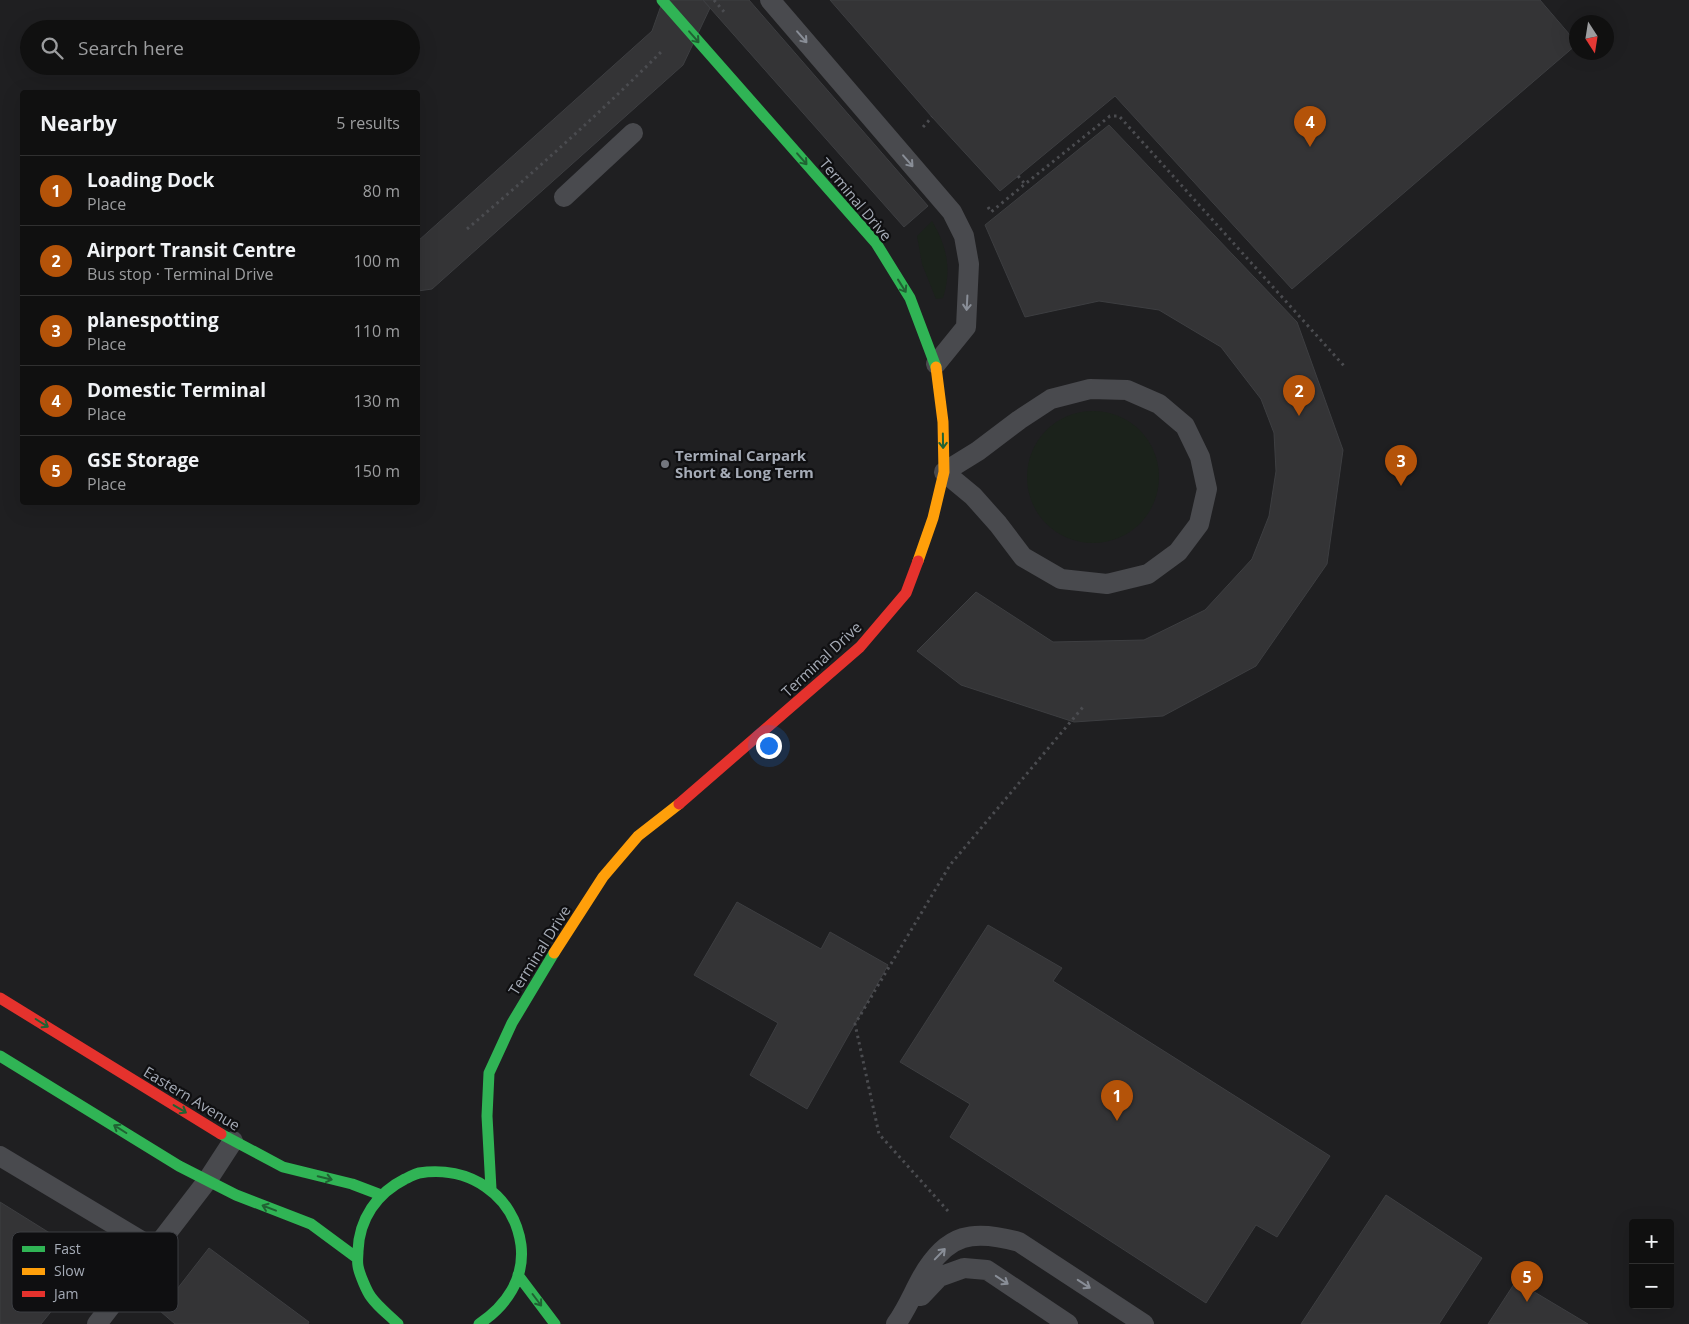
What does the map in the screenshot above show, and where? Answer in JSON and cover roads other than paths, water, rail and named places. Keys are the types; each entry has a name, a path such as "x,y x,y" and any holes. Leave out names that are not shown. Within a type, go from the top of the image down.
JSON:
{"street":[{"name":"Terminal Drive","path":"491,1189 486,1116 489,1073 512,1022 563,937 603,877 638,836 694,792 860,647 906,593 933,518 944,472 943,422 936,364 910,298 876,243 662,0"},
{"name":"Eastern Avenue","path":"0,998 233,1140 283,1167 352,1184 381,1195"},
{"path":"0,1056 207,1181 236,1195 311,1224 357,1258"},
{"path":"398,1324 384,1314 369,1296 360,1278 357,1258 358,1235 367,1213 381,1195 400,1180 423,1172 447,1171 470,1176 491,1189 505,1202 515,1219 520,1237 522,1256 518,1275 511,1292 501,1307 479,1324"},
{"path":"518,1275 556,1324"},
{"path":"365,1314 369,1296"}],"lane":[{"path":"770,0 952,212 964,236 969,264 966,327 936,364"},
{"path":"564,197 633,133"},
{"path":"1090,389 1127,390 1159,404 1184,426 1200,457 1207,489 1199,524 1178,552 1148,574 1107,584 1061,579 1023,557 998,524 973,496 944,472 978,451 1051,399 1090,389"},
{"path":"168,1232 207,1181 233,1140"},
{"path":"0,1156 127,1232"},
{"path":"900,1319 923,1276 940,1252 958,1239 976,1235 996,1236 1019,1242 1144,1324"},
{"path":"900,1319 939,1277 964,1268 987,1270 1068,1324"},
{"path":"97,1324 106,1312"}],"place":[{"name":"Domestic Terminal","path":"1310,147"},
{"name":"Airport Transit Centre","path":"1299,416"},
{"name":"Terminal Carpark Short & Long Term","path":"665,464"},
{"name":"planespotting","path":"1401,486"},
{"name":"Loading Dock","path":"1117,1121"},
{"name":"GSE Storage","path":"1527,1302"}]}
